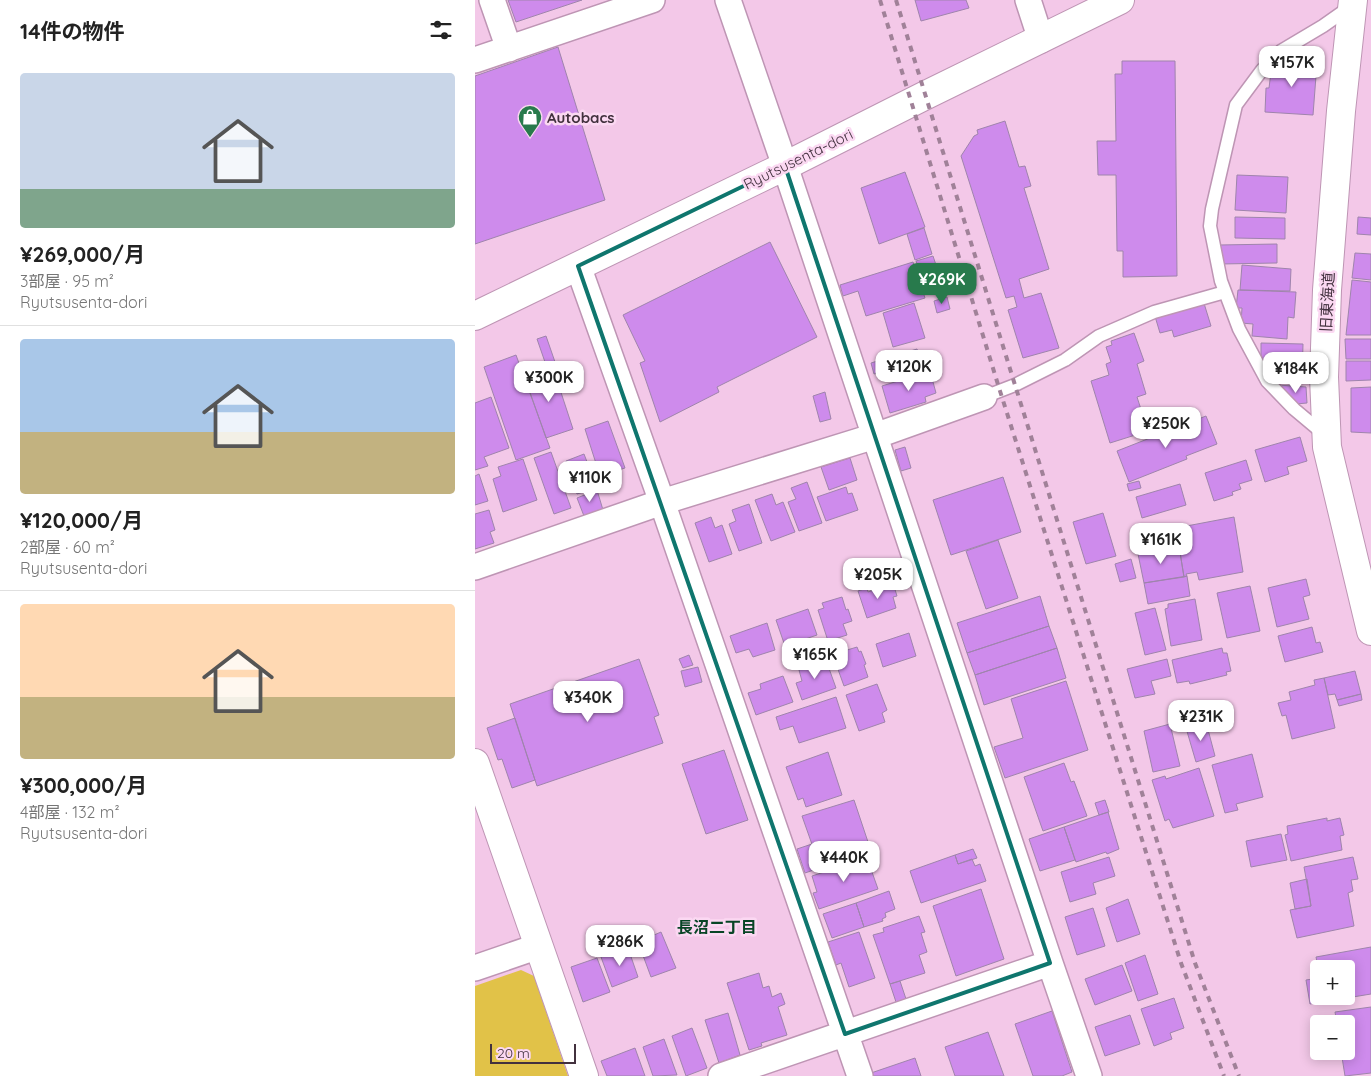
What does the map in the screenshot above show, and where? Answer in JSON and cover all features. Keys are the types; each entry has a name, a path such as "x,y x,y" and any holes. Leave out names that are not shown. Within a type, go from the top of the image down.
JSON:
{"street":[{"path":"492,0 509,49"},
{"path":"475,60 652,0"},
{"path":"728,0 1089,1076"},
{"path":"1029,0 1041,40"},
{"name":"Ryutsusenta-dori","path":"475,316 785,166 1120,0"},
{"name":"旧東海道","path":"1352,3 1341,111 1327,290 1324,377 1327,447 1371,630"},
{"path":"578,266 662,502 860,1076"},
{"path":"475,566 662,502 875,436 984,397"},
{"path":"475,763 584,1076"},
{"path":"475,968 539,946"},
{"path":"721,1076 1050,963"}],"lane":[{"path":"1327,437 1267,381 1239,329 1225,292 1210,226 1212,209 1236,105 1261,70 1281,51 1323,26 1352,3"},
{"path":"984,397 1015,385 1065,360 1099,336 1154,312 1225,292"}],"highlighted area":[{"path":"785,166 1050,963 845,1034 578,266"}],"shaded area":[{"path":"521,970 534,976 568,1076 475,1076 475,986"}],"building":[{"path":"508,0 582,0 516,22"},
{"path":"915,0 966,0 969,8 921,21"},
{"name":"Autobacs","path":"558,47 605,200 475,244 475,76"},
{"path":"1278,59 1317,63 1313,115 1265,112 1266,88 1269,88 1272,64 1278,65"},
{"path":"1122,61 1175,61 1177,276 1123,277 1123,251 1117,251 1116,175 1098,175 1097,141 1116,141 1115,74 1122,74"},
{"path":"1005,121 1019,167 1025,166 1031,186 1024,188 1049,269 1019,279 1024,298 1041,293 1059,348 1023,358 1008,310 1017,307 1014,296 1006,298 961,156 974,136 978,134 977,130"},
{"path":"905,172 925,227 879,244 861,188"},
{"path":"1237,175 1288,177 1286,213 1235,210"},
{"path":"1235,217 1285,218 1285,239 1235,238"},
{"path":"1358,217 1371,218 1371,235 1357,234"},
{"path":"924,228 932,254 915,260 907,234"},
{"path":"770,242 817,337 717,387 719,392 660,422 640,363 645,361 623,315"},
{"path":"1277,244 1277,263 1220,264 1219,245"},
{"path":"1355,253 1371,254 1371,280 1352,278"},
{"path":"933,256 937,268 920,273 916,261"},
{"path":"913,262 925,298 866,316 858,291 843,296 840,285"},
{"path":"1242,265 1291,269 1290,291 1240,290"},
{"path":"1352,280 1371,282 1371,335 1346,335"},
{"path":"1238,290 1296,292 1294,318 1288,317 1287,339 1252,336 1253,324 1241,323 1242,308 1236,308"},
{"path":"947,297 950,309 937,313 934,301"},
{"path":"1203,300 1211,326 1174,337 1172,330 1160,333 1154,313"},
{"path":"914,303 925,338 893,347 883,313"},
{"path":"1134,333 1144,361 1137,364 1146,394 1137,397 1148,431 1110,443 1091,381 1109,375 1106,364 1111,362 1106,347 1112,345 1111,341"},
{"path":"546,336 555,362 546,365 537,339"},
{"path":"1345,339 1371,339 1371,359 1346,359"},
{"path":"1261,343 1303,344 1302,381 1276,381 1276,370 1266,370 1266,360 1261,360"},
{"path":"917,349 923,367 892,376 889,370 874,374 871,363"},
{"path":"516,355 550,448 516,460 484,367"},
{"path":"1346,361 1371,361 1371,380 1346,381"},
{"path":"553,368 573,429 546,438 525,378"},
{"path":"930,371 936,393 925,397 926,402 890,413 882,386"},
{"path":"1278,385 1306,387 1307,403 1296,404"},
{"path":"1371,387 1371,433 1351,432 1351,388"},
{"path":"825,392 831,419 820,422 813,396"},
{"path":"491,397 509,448 484,457 488,466 475,470 475,403"},
{"path":"1206,416 1217,444 1186,456 1187,459 1129,482 1117,451"},
{"path":"608,421 625,468 600,476 585,429"},
{"path":"1300,437 1307,461 1287,467 1289,474 1265,482 1255,450"},
{"path":"905,447 911,468 901,471 895,450"},
{"path":"551,452 571,508 554,514 534,458"},
{"path":"584,454 597,488 577,494 566,461"},
{"path":"850,458 857,480 829,490 821,467"},
{"path":"523,459 537,500 503,512 493,479 501,476 498,467"},
{"path":"1246,460 1252,480 1239,484 1241,489 1232,492 1233,495 1214,501 1205,473"},
{"path":"479,474 488,501 475,505 475,476"},
{"path":"1003,477 1021,532 951,555 933,500"},
{"path":"1139,481 1141,488 1129,491 1127,484"},
{"path":"807,482 822,523 799,531 788,502 796,499 791,488"},
{"path":"1180,484 1186,505 1142,518 1136,497"},
{"path":"846,487 848,494 852,493 858,510 826,521 817,497"},
{"path":"597,490 603,510 584,516 577,498"},
{"path":"772,494 776,505 783,502 795,532 771,541 755,500"},
{"path":"749,504 762,543 739,551 729,524 736,521 732,510"},
{"path":"489,510 495,530 490,532 494,543 475,549 475,514"},
{"path":"1103,513 1116,556 1086,564 1073,522"},
{"path":"711,517 715,528 722,525 732,554 709,562 695,523"},
{"path":"1234,517 1243,572 1199,580 1197,572 1186,574 1187,576 1184,577 1176,528"},
{"path":"998,540 1018,598 986,609 966,551"},
{"path":"1179,546 1184,577 1144,583 1138,554"},
{"path":"1131,559 1136,578 1120,582 1115,564"},
{"path":"1187,576 1190,596 1148,604 1144,583"},
{"path":"1306,579 1310,595 1303,597 1309,619 1277,627 1268,588"},
{"path":"893,583 897,596 893,597 896,608 867,618 858,591 867,588 868,592"},
{"path":"1250,586 1260,631 1227,638 1217,593"},
{"path":"1040,596 1049,626 967,653 957,623"},
{"path":"842,597 852,621 843,624 847,635 828,641 818,610 824,608 822,603"},
{"path":"1195,599 1202,640 1171,646 1165,609 1168,608 1168,604"},
{"path":"1155,608 1166,650 1145,655 1135,613"},
{"path":"808,609 817,635 785,646 776,620"},
{"path":"767,623 775,650 753,657 749,649 736,653 730,636"},
{"path":"1049,626 1057,648 975,675 967,653"},
{"path":"1312,627 1316,643 1320,642 1323,652 1285,662 1278,636"},
{"path":"909,633 916,656 883,667 876,644"},
{"path":"843,646 844,651 857,647 859,652 861,651 868,677 844,686 831,650"},
{"path":"1057,648 1066,678 984,705 975,675"},
{"path":"1222,648 1223,653 1227,653 1231,671 1226,672 1227,675 1190,684 1189,681 1177,683 1172,660"},
{"path":"689,655 693,665 683,668 679,659"},
{"path":"639,659 659,715 654,717 663,743 537,786 510,704"},
{"path":"1167,659 1171,676 1151,681 1155,694 1135,698 1127,669"},
{"path":"826,660 836,688 802,700 796,683 802,681 799,670"},
{"path":"698,667 702,682 685,687 681,671"},
{"path":"1355,671 1361,694 1337,700 1335,694 1328,695 1324,678"},
{"path":"783,676 793,702 756,715 748,693 761,689 760,684"},
{"path":"1324,678 1335,728 1292,739 1286,715 1282,716 1278,703 1291,700 1289,692 1315,685 1314,680"},
{"path":"1066,681 1088,750 1005,778 994,747 1023,738 1011,699"},
{"path":"877,684 887,710 882,713 885,722 859,731 846,695"},
{"path":"1361,694 1362,700 1339,706 1337,700"},
{"path":"836,697 846,728 799,743 793,726 780,730 776,717"},
{"path":"515,718 535,780 512,788 502,759 498,760 487,728"},
{"path":"1206,722 1215,756 1196,762 1186,728"},
{"path":"1170,724 1180,766 1153,772 1144,731"},
{"path":"724,750 748,820 706,834 682,764"},
{"path":"828,752 842,795 806,807 803,798 798,800 786,767"},
{"path":"1252,754 1263,797 1236,804 1238,810 1225,813 1212,765"},
{"path":"1064,763 1071,782 1074,781 1087,816 1043,831 1024,777"},
{"path":"1199,768 1214,816 1173,828 1169,819 1165,821 1152,780 1165,776 1166,779"},
{"path":"854,800 871,851 831,864 825,846 814,850 802,816"},
{"path":"1105,800 1109,812 1099,815 1095,803"},
{"path":"1108,812 1119,849 1076,862 1064,827"},
{"path":"1327,818 1327,821 1340,818 1344,835 1340,836 1342,850 1291,861 1285,835 1288,834 1287,826"},
{"path":"1064,827 1075,860 1040,871 1029,839"},
{"path":"1281,834 1287,860 1251,867 1246,841"},
{"path":"812,844 814,850 825,846 831,864 805,873 797,849"},
{"path":"973,849 977,858 958,864 955,855"},
{"path":"955,855 958,864 972,859 975,866 980,864 986,881 921,903 910,871"},
{"path":"1109,857 1115,876 1093,883 1096,894 1070,902 1061,872"},
{"path":"1353,857 1358,879 1351,880 1353,891 1348,893 1354,926 1297,938 1290,910 1311,906 1304,867"},
{"path":"867,858 878,889 819,909 813,893 817,892 812,876"},
{"path":"1307,879 1311,906 1295,909 1290,883"},
{"path":"981,889 1004,959 956,976 933,906"},
{"path":"889,891 895,909 885,913 886,917 882,919 883,921 864,927 856,903"},
{"path":"1128,899 1140,934 1117,942 1106,908"},
{"path":"856,903 864,927 832,938 823,914"},
{"path":"1093,908 1105,946 1077,955 1065,917"},
{"path":"919,916 925,932 921,933 927,952 919,955 925,973 890,984 873,935 884,932 883,928"},
{"path":"661,932 676,968 651,977 638,942"},
{"path":"859,932 875,978 849,987 841,963 836,965 828,942"},
{"path":"1371,947 1371,994 1355,997 1355,960 1317,960 1316,957"},
{"path":"628,948 638,977 612,987 601,957"},
{"path":"1145,955 1158,994 1138,1001 1125,963"},
{"path":"597,958 610,992 583,1002 571,967"},
{"path":"1122,965 1132,991 1095,1005 1085,979"},
{"path":"759,973 763,988 769,986 772,997 781,993 785,1004 778,1007 787,1035 761,1043 762,1046 749,1050 727,983"},
{"path":"1310,979 1310,1004 1306,980"},
{"path":"900,981 907,1002 897,1005 890,984"},
{"path":"1174,998 1184,1028 1170,1033 1172,1039 1154,1046 1141,1009"},
{"path":"1371,1007 1371,1073 1345,1076 1342,1060 1355,1060 1355,1015 1336,1015 1335,1012"},
{"path":"1052,1011 1072,1072 1062,1076 1033,1076 1015,1024"},
{"path":"728,1013 740,1055 719,1063 705,1020"},
{"path":"1130,1015 1140,1044 1105,1056 1095,1027"},
{"path":"692,1028 707,1068 686,1076 672,1036"},
{"path":"988,1032 1004,1076 955,1076 945,1047"},
{"path":"664,1039 677,1075 653,1076 643,1047"},
{"path":"635,1048 645,1076 607,1076 601,1061"},
{"path":"915,1058 921,1076 872,1076 871,1073"}],"railway":[{"path":"880,0 1000,391 1181,963 1224,1076"},
{"path":"896,0 1195,963 1239,1076"}],"place":[{"name":"Autobacs","path":"530,138"}],"district":[{"name":"長沼二丁目","path":"717,927"}]}
